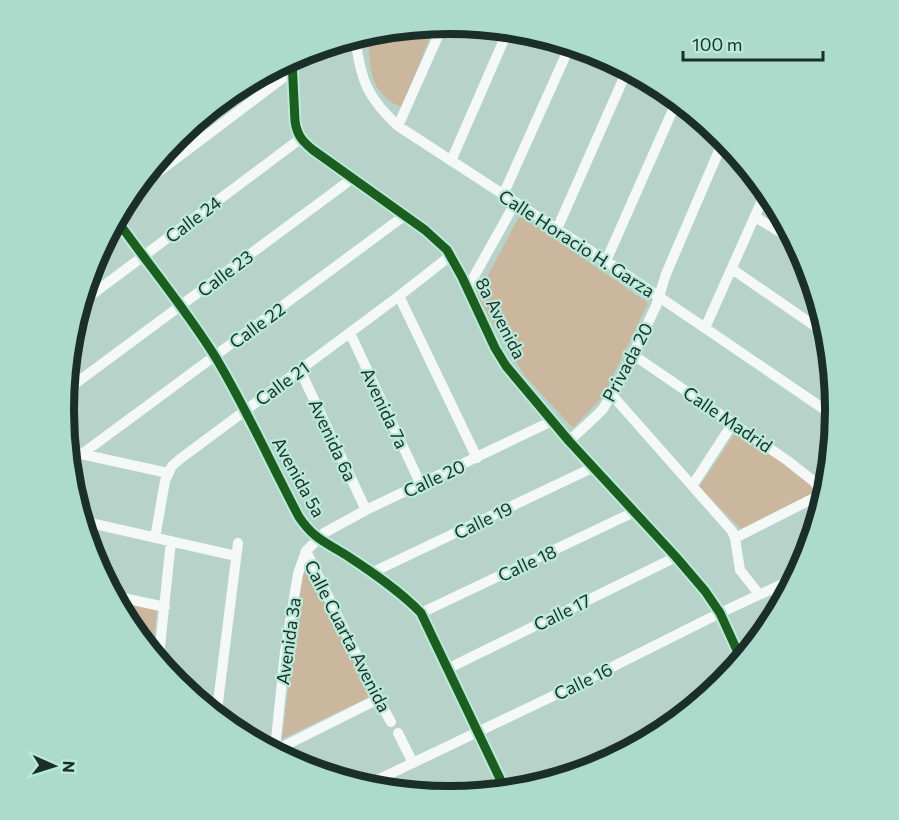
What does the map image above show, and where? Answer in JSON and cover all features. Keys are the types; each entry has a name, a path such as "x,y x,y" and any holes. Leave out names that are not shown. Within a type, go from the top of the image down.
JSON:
{"street":[{"path":"398,126 439,34"},
{"path":"451,161 504,39"},
{"name":"Calle Horacio H. Garza","path":"356,46 363,81 370,96 382,112 398,126 606,261 825,410"},
{"path":"503,195 567,53"},
{"path":"292,69 295,121 300,139"},
{"path":"163,167 283,73"},
{"path":"557,229 625,78"},
{"path":"606,261 673,109"},
{"name":"8a Avenida","path":"300,139 442,244 506,366 569,441 705,591 720,613 737,651"},
{"name":"Calle 24","path":"93,293 300,139"},
{"name":"Privada 20","path":"569,441 596,416 612,395 652,316 666,274 720,149"},
{"name":"Calle 23","path":"75,384 353,178"},
{"path":"705,328 762,201"},
{"path":"467,289 515,202"},
{"name":"Calle 22","path":"77,453 214,356 404,216"},
{"path":"755,217 780,232"},
{"name":"Avenida 5a","path":"121,227 214,356 307,529 318,539 371,573 421,613 501,782"},
{"name":"Calle 21","path":"168,473 180,459 450,256"},
{"path":"732,269 815,325"},
{"path":"399,296 477,458"},
{"name":"Avenida 7a","path":"350,333 420,483"},
{"name":"Calle Madrid","path":"632,354 788,461 817,486"},
{"name":"Avenida 6a","path":"300,370 366,510"},
{"path":"612,395 725,522 735,538 740,570 759,594"},
{"name":"Calle 20","path":"318,539 324,532 366,510 552,421"},
{"path":"692,486 733,423"},
{"path":"77,453 168,473 155,538"},
{"name":"Calle 19","path":"371,573 594,467"},
{"path":"735,538 814,498"},
{"name":"Calle 18","path":"421,613 634,512"},
{"path":"92,523 236,556"},
{"name":"Avenida 3a","path":"276,743 285,652 298,574 306,551 318,539"},
{"path":"160,649 171,542"},
{"path":"218,705 238,543"},
{"name":"Calle Cuarta Avenida","path":"306,551 391,722"},
{"name":"Calle 17","path":"447,669 676,557"},
{"name":"Calle 16","path":"380,779 759,594 781,586"},
{"path":"124,598 165,607"},
{"path":"281,746 378,699"},
{"name":"Calle Cuarta Avenida","path":"398,733 413,763"}],"shaded area":[{"path":"431,35 402,107 391,102 378,88 371,69 368,44"},
{"path":"520,215 648,303 604,395 573,428 524,375 477,296"},
{"path":"736,432 792,469 811,485 815,492 741,529 699,487"},
{"path":"304,562 371,696 282,739"},
{"path":"127,603 157,609 154,641"}],"cycle path":[{"path":"292,69 295,121 303,141 425,230 447,250 506,366 569,441 705,591 720,613 737,651"},
{"path":"122,227 181,306 216,358 304,524 320,539 385,582 421,613 501,782"}]}
